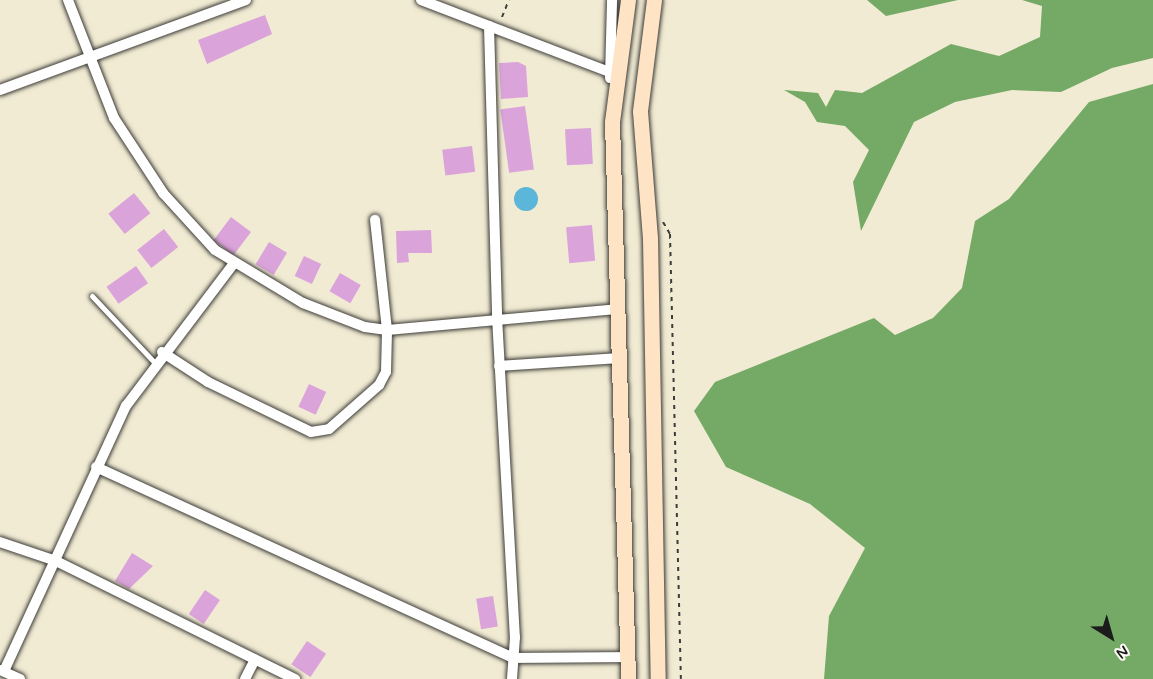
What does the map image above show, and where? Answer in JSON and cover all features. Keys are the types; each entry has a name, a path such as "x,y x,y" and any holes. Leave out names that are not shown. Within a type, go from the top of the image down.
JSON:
{"main road":[{"path":"628,0 612,122 630,657 628,679"},
{"path":"654,0 640,111 650,238 658,679"}],"street":[{"path":"68,0 114,118 136,156 190,227 234,263 303,303 366,327 387,330 497,317 617,309"},
{"path":"0,90 246,0"},
{"path":"420,0 610,72"},
{"path":"612,0 610,72 612,122"},
{"path":"493,27 497,317 513,658 512,679"},
{"path":"162,352 208,382 319,433 379,385 387,330 375,220"},
{"path":"20,679 2,671 56,561 96,467 162,352 212,297 234,263"},
{"path":"499,366 619,358"},
{"path":"96,467 513,658 630,657"},
{"path":"0,542 56,561 295,679"},
{"path":"245,679 255,659"}],"lane":[{"path":"92,296 155,363"}],"path":[{"path":"493,27 509,0"},
{"path":"658,214 670,234 681,679"}],"green space":[{"path":"867,0 958,0 886,16"},
{"path":"1022,0 1153,0 1153,58 1112,68 1061,92 1012,90 955,102 914,122 861,231 853,182 869,150 845,126 817,122 805,102 784,90 818,93 826,107 835,90 862,93 951,44 999,56 1040,37 1042,6"},
{"path":"1153,84 1153,679 824,679 829,616 865,548 810,504 726,467 694,411 715,382 874,318 895,335 933,318 962,288 975,221 1009,199 1089,102"}],"water":[{"path":"526,187 535,190 538,199 535,208 526,211 517,208 514,199 517,190"}],"building":[{"path":"265,15 272,34 207,64 198,40"},
{"path":"518,62 526,66 528,97 501,99 499,63"},
{"path":"525,106 534,169 509,173 500,109"},
{"path":"591,128 593,164 567,165 565,129"},
{"path":"472,146 475,172 445,175 442,150"},
{"path":"134,193 150,213 125,234 108,214"},
{"path":"231,217 251,232 234,255 214,240"},
{"path":"592,225 595,261 569,263 566,227"},
{"path":"164,229 178,247 151,268 137,250"},
{"path":"431,230 432,253 408,253 409,262 397,263 396,231"},
{"path":"269,242 287,253 274,275 256,264"},
{"path":"304,256 321,264 312,284 295,276"},
{"path":"136,266 148,283 119,304 107,287"},
{"path":"340,273 361,285 350,303 330,291"},
{"path":"309,384 326,392 316,415 298,407"},
{"path":"132,553 153,566 129,589 115,581"},
{"path":"205,590 220,600 204,624 189,614"},
{"path":"493,596 498,627 481,629 476,599"},
{"path":"307,641 326,654 310,677 291,664"}]}
